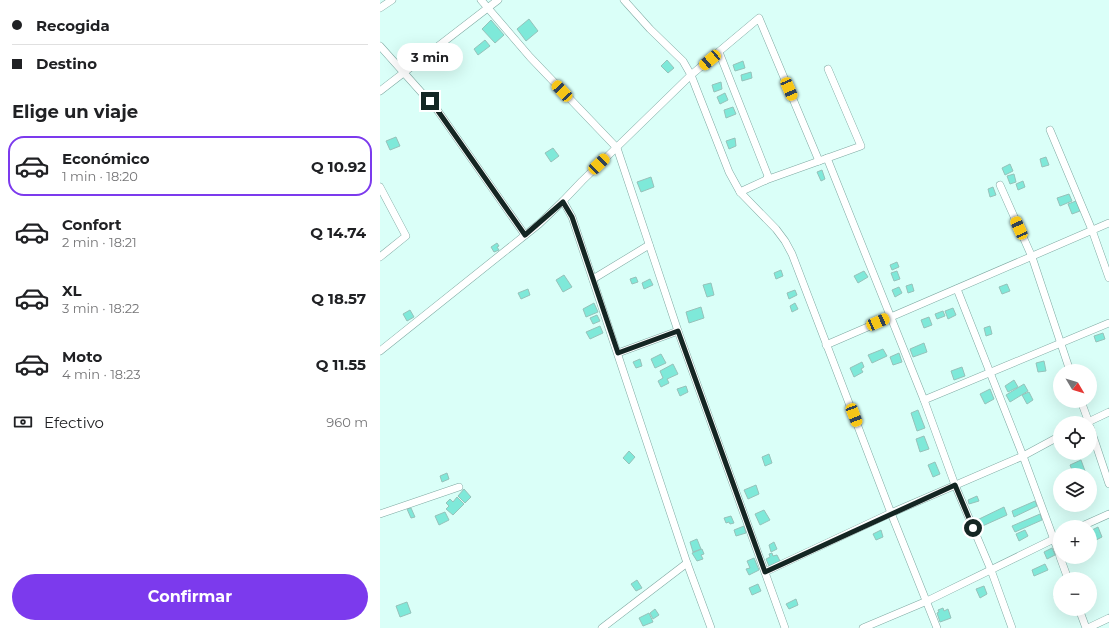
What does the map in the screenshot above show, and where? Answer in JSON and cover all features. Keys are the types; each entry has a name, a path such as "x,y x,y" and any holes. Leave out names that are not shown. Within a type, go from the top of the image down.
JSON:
{"street":[{"path":"380,8 392,0"},
{"path":"481,0 530,57 617,148 678,331 785,628"},
{"path":"380,91 498,0"},
{"path":"624,0 650,29 683,61 691,75 729,172 740,192 786,241 937,628"},
{"path":"380,351 525,235 563,202 582,181 691,75 759,18 819,161"},
{"path":"380,46 438,111 525,235"},
{"path":"719,52 768,176 766,180"},
{"path":"740,192 766,180 861,146 828,69"},
{"path":"1050,130 1092,230 1109,278"},
{"path":"827,158 924,400 955,485 991,570 1012,628"},
{"path":"1000,185 1032,257 1067,364"},
{"path":"380,187 406,236 380,257"},
{"path":"563,202 572,217 710,628"},
{"path":"826,345 890,316 957,289 1109,223"},
{"path":"593,279 649,245"},
{"path":"957,289 989,374 1053,528"},
{"path":"924,400 989,374 1109,322"},
{"path":"618,353 678,331"},
{"path":"1097,419 1109,412"},
{"path":"765,572 891,513 1023,456 1053,440"},
{"path":"1097,450 1109,484"},
{"path":"380,514 459,487"},
{"path":"1096,520 1109,514"},
{"path":"863,628 927,601 1053,540"},
{"path":"602,628 687,563"},
{"path":"1082,616 1087,628 1109,618"}],"building":[{"path":"529,19 538,31 526,41 517,29"},
{"path":"491,20 504,35 495,43 482,29"},
{"path":"485,40 490,46 478,55 474,49"},
{"path":"667,60 674,68 668,73 661,66"},
{"path":"743,61 745,68 735,71 733,65"},
{"path":"751,72 752,78 742,81 741,75"},
{"path":"721,82 722,89 714,92 712,85"},
{"path":"725,93 728,100 720,104 717,97"},
{"path":"733,107 736,114 726,118 724,110"},
{"path":"396,137 400,146 390,150 386,141"},
{"path":"735,138 736,146 729,149 726,141"},
{"path":"553,148 559,156 551,162 545,153"},
{"path":"1046,157 1049,165 1042,167 1040,159"},
{"path":"1010,164 1013,171 1005,175 1002,168"},
{"path":"822,170 825,179 821,181 817,172"},
{"path":"1014,174 1016,182 1010,184 1007,176"},
{"path":"651,177 654,187 641,192 637,182"},
{"path":"1023,181 1025,187 1018,190 1016,184"},
{"path":"993,187 996,195 990,197 988,189"},
{"path":"1069,194 1072,201 1060,206 1057,198"},
{"path":"1076,201 1080,211 1072,214 1068,204"},
{"path":"497,243 499,250 494,252 491,247"},
{"path":"897,262 899,267 892,270 890,265"},
{"path":"781,270 783,276 776,279 774,273"},
{"path":"864,271 868,277 858,283 854,276"},
{"path":"897,271 900,279 894,281 891,273"},
{"path":"564,275 572,287 563,292 556,280"},
{"path":"636,277 638,282 632,284 630,279"},
{"path":"650,279 653,285 644,289 642,283"},
{"path":"711,283 714,295 707,297 703,285"},
{"path":"912,284 914,291 908,293 906,286"},
{"path":"1007,284 1010,291 1002,294 999,287"},
{"path":"899,287 902,293 895,297 892,290"},
{"path":"528,289 530,295 521,299 518,293"},
{"path":"795,290 797,295 789,299 787,293"},
{"path":"594,303 598,312 586,317 583,309"},
{"path":"795,303 798,309 792,312 790,306"},
{"path":"701,307 704,318 689,323 686,312"},
{"path":"953,308 956,315 948,319 945,311"},
{"path":"410,310 414,317 407,321 403,314"},
{"path":"943,311 945,316 937,319 935,314"},
{"path":"597,315 600,321 593,324 590,318"},
{"path":"929,317 932,325 924,328 921,320"},
{"path":"600,326 603,333 590,339 586,332"},
{"path":"990,326 992,334 986,336 984,328"},
{"path":"1103,333 1105,339 1096,342 1094,336"},
{"path":"924,343 927,352 913,357 910,349"},
{"path":"883,349 887,356 872,363 868,355"},
{"path":"899,353 902,362 893,365 890,357"},
{"path":"661,354 666,363 655,368 651,359"},
{"path":"640,359 642,366 636,368 633,362"},
{"path":"1044,361 1046,371 1038,372 1036,363"},
{"path":"862,362 864,367 861,369 863,372 854,377 850,368"},
{"path":"673,364 678,374 667,379 669,383 661,387 658,381 663,378 660,371"},
{"path":"962,367 965,376 954,380 951,371"},
{"path":"1014,380 1018,387 1008,392 1005,386"},
{"path":"1024,384 1028,391 1010,402 1006,395"},
{"path":"686,386 688,392 680,396 677,389"},
{"path":"990,389 994,399 985,404 980,394"},
{"path":"1029,392 1033,400 1027,404 1022,395"},
{"path":"918,410 925,428 917,431 911,413"},
{"path":"924,436 929,449 920,452 916,439"},
{"path":"629,451 635,457 629,464 623,458"},
{"path":"769,454 772,463 765,466 762,457"},
{"path":"1081,460 1084,468 1071,468 1070,465"},
{"path":"935,462 940,474 933,477 928,465"},
{"path":"447,473 449,479 442,482 440,476"},
{"path":"756,485 759,494 748,499 744,490"},
{"path":"464,489 471,497 465,503 458,496"},
{"path":"977,496 979,501 969,504 968,500"},
{"path":"457,497 464,504 453,515 446,509 449,506 446,503 450,499 453,502"},
{"path":"1035,501 1037,506 1014,517 1012,511"},
{"path":"1004,507 1007,515 978,528 975,521"},
{"path":"411,508 415,517 411,518 407,509"},
{"path":"764,510 770,520 760,525 755,514"},
{"path":"445,512 449,520 439,525 435,516"},
{"path":"1040,514 1042,520 1015,532 1012,526"},
{"path":"731,516 734,523 726,523 724,518"},
{"path":"744,526 746,533 736,536 734,530"},
{"path":"1097,528 1102,537 1097,540"},
{"path":"881,530 883,537 876,540 873,534"},
{"path":"1025,530 1028,536 1019,541 1016,534"},
{"path":"697,539 701,549 693,552 690,542"},
{"path":"774,542 777,549 771,552 769,545"},
{"path":"1052,548 1053,556 1047,559 1044,552"},
{"path":"702,549 704,554 701,555 703,559 697,561 692,553"},
{"path":"772,553 773,556 777,555 780,561 769,566 766,559 770,557 769,554"},
{"path":"754,558 759,570 749,575 746,569 750,568 747,561"},
{"path":"1045,564 1048,570 1034,576 1032,570"},
{"path":"637,580 642,588 636,591 631,584"},
{"path":"758,584 761,591 752,595 749,588"},
{"path":"984,586 987,594 980,598 976,589"},
{"path":"796,599 798,605 789,609 786,604"},
{"path":"407,602 411,613 400,617 396,606"},
{"path":"943,608 944,611 948,609 951,618 940,622 937,613 939,612 938,610"},
{"path":"655,609 659,615 653,619 650,613"},
{"path":"649,613 653,622 643,626 639,618"}],"route":[{"path":"430,101 525,235 563,202 572,217 618,353 678,331 765,572 955,485 973,528"}]}
